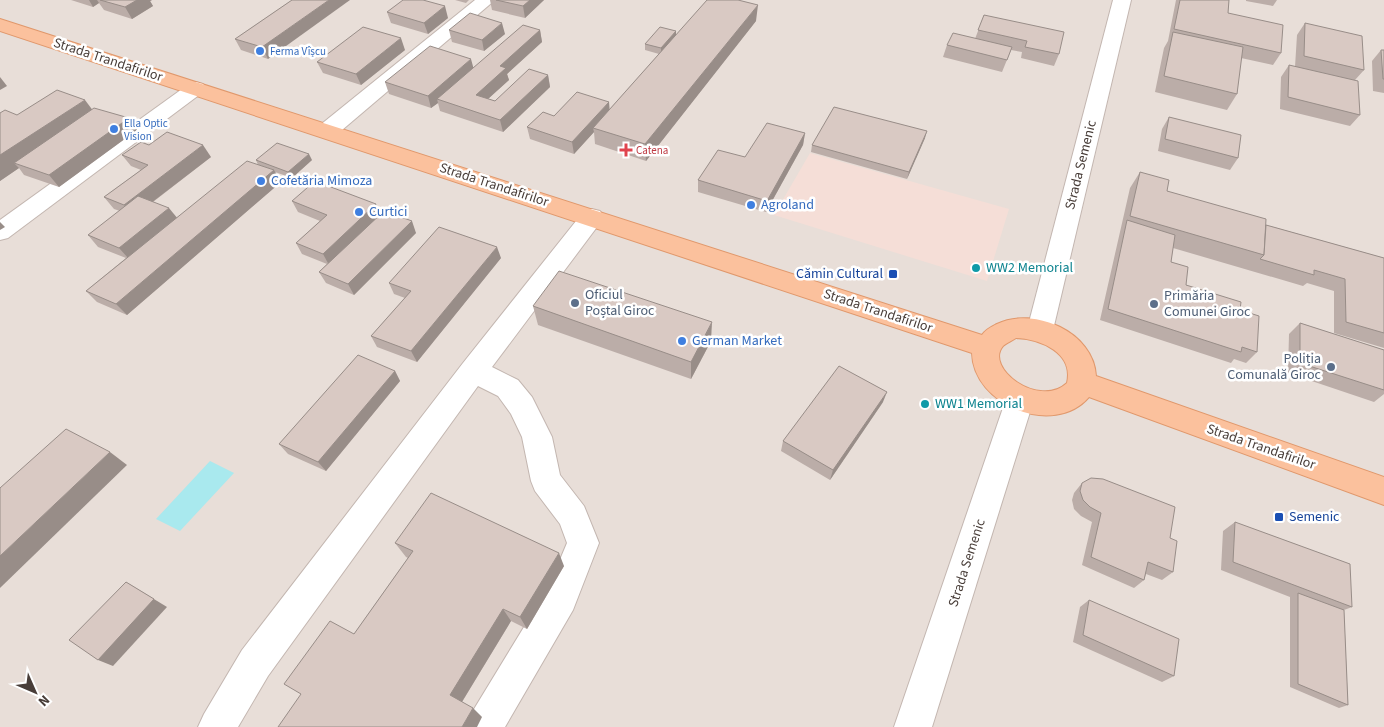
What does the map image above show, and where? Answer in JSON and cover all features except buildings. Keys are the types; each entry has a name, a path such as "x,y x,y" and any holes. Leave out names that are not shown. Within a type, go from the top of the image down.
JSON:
{"main road":[{"name":"Strada Trandafirilor","path":"0,25 987,347"},
{"path":"1026,328 1040,330 1055,336 1068,346 1078,358 1082,371 1082,383 1076,393 1066,401 1052,404 1037,404 1020,399 1006,391 995,381 986,363 987,347 992,338 1007,330 1026,328"},
{"name":"Strada Trandafirilor","path":"1082,383 1384,490"}],"street":[{"path":"327,131 486,0"},
{"name":"Strada Semenic","path":"1040,330 1122,0"},
{"path":"0,232 196,88"},
{"path":"217,727 255,664 473,371 592,217"},
{"path":"473,371 508,388 522,406 537,438 546,481 573,516 583,543 560,598 484,727"},
{"name":"Strada Semenic","path":"913,727 1020,399"}],"shaded area":[{"path":"0,0 1384,0 1384,727 0,727"},
{"path":"810,153 1009,209 987,281 774,215"}],"water":[{"path":"210,461 234,473 180,531 156,519"}],"place":[{"name":"Ferma Vîșcu","path":"260,51"},
{"name":"Ella Optic Vision","path":"114,129"},
{"name":"Catena","path":"626,150"},
{"name":"Cofetăria Mimoza","path":"261,181"},
{"name":"Agroland","path":"751,205"},
{"name":"Curtici","path":"359,212"},
{"name":"WW2 Memorial","path":"976,268"},
{"name":"Cămin Cultural","path":"893,274"},
{"name":"Oficiul Poștal Giroc","path":"575,303"},
{"name":"Primăria Comunei Giroc","path":"1154,304"},
{"name":"German Market","path":"682,341"},
{"name":"Poliția Comunală Giroc","path":"1331,367"},
{"name":"WW1 Memorial","path":"925,404"},
{"name":"Semenic","path":"1279,517"}]}
